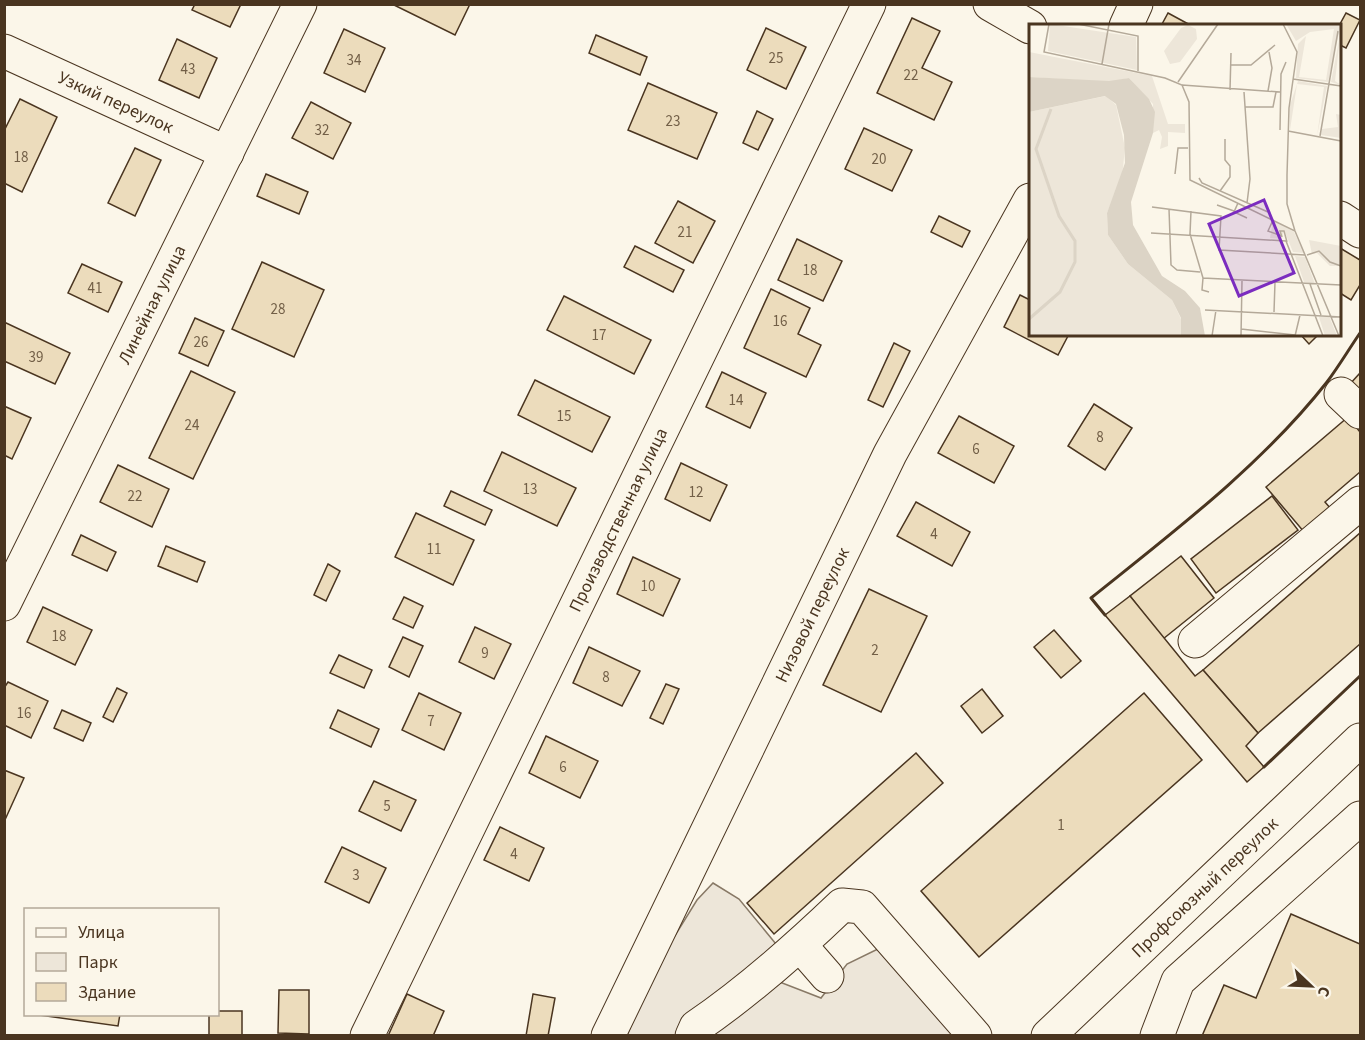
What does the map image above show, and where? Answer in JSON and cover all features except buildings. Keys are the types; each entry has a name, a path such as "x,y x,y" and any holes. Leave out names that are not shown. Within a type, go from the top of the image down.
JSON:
{"street":[{"name":"Линейная улица","path":"4,604 300,4"},
{"name":"Производственная улица","path":"367,1035 868,4"},
{"path":"990,4 1029,26"},
{"path":"1127,24 1136,4"},
{"name":"Узкий переулок","path":"4,51 227,153"},
{"name":"Низовой переулок","path":"608,1035 890,454 1029,202"},
{"path":"1341,219 1360,231"},
{"path":"1195,641 1360,503"},
{"name":"Профсоюзный переулок","path":"1048,1035 1360,740"},
{"path":"1157,1035 1178,981 1360,818"},
{"path":"692,1035 696,1027 725,1007 800,945 842,905 862,907 975,1035"},
{"path":"800,945 827,976"}],"green space":[{"path":"713,883 739,899 776,944 777,981 821,998 847,964 884,946 963,1036 627,1036 648,979 697,900"}],"wall":[{"path":"1105,615 1091,598 1215,497 1274,442 1327,382 1360,333"},
{"path":"1264,767 1360,676"}]}
